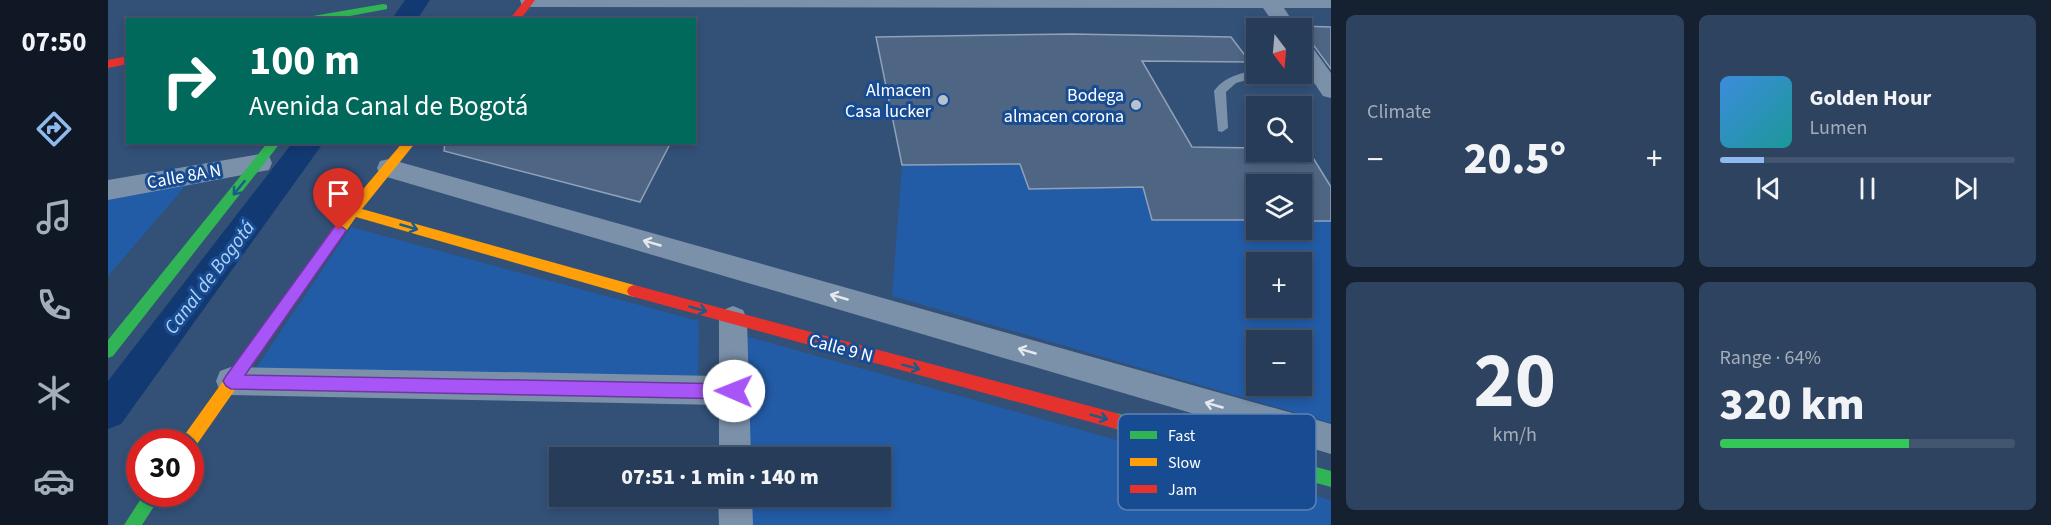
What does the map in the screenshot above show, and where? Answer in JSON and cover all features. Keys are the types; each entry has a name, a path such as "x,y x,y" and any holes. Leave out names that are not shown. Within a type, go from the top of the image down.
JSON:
{"street":[{"path":"516,18 530,1 1331,2"},
{"path":"1268,1 1280,18"},
{"path":"317,18 387,4"},
{"path":"374,18 387,4"},
{"path":"108,52 126,49"},
{"path":"108,64 126,60"},
{"path":"1312,68 1331,90"},
{"path":"108,351 274,144"},
{"path":"198,429 353,211 409,144"},
{"name":"Calle 8A N","path":"108,190 260,163"},
{"path":"389,168 1244,414"},
{"name":"Calle 9 N","path":"353,211 733,319 1118,422"},
{"path":"733,319 735,447"},
{"path":"231,381 734,391"},
{"path":"1316,435 1331,439"},
{"name":"Calle 9 N","path":"1316,475 1331,479"},
{"path":"132,525 145,507"},
{"path":"735,507 736,525"}],"lane":[{"path":"1222,128 1220,91 1232,80 1246,76"}],"shaded area":[{"path":"1020,164 1029,189 1143,187 1152,220 1246,220 1246,240 1312,240 1312,221 1331,221 1331,423 1316,419 1316,414 1300,414 892,296 902,165"},
{"path":"188,183 108,276 108,198"},
{"path":"351,227 699,321 698,384 254,371"},
{"path":"742,335 1118,440 1118,510 1316,510 1316,496 1331,500 1331,525 744,525 744,507 891,507 891,447 743,447"}],"building":[{"path":"1312,26 1331,27 1331,69 1312,43"},
{"path":"1072,34 1231,37 1246,57 1246,62 1142,61 1192,147 1246,148 1246,162 1312,162 1312,156 1331,187 1331,221 1312,221 1312,174 1246,174 1246,220 1152,220 1143,187 1029,189 1020,164 902,165 876,37"},
{"path":"445,144 670,144 640,202 444,151"}],"waterway":[{"name":"Canal de Bogotá","path":"404,18 418,0"},
{"name":"Canal de Bogotá","path":"108,411 308,144"}],"traffic: fast":[{"path":"319,18 383,7"},
{"path":"108,351 273,144"},
{"path":"1316,475 1331,479"},
{"path":"132,525 145,507"}],"traffic: slow":[{"path":"198,429 353,211 408,144"},
{"path":"353,211 634,291"}],"traffic: jam":[{"path":"516,18 530,0"},
{"path":"108,64 126,60"},
{"path":"634,291 1116,421"}],"place":[{"name":"Almacen Casa lucker","path":"943,100"},
{"name":"Bodega almacen corona","path":"1136,105"}],"route":[{"path":"339,230 231,381 734,391"}]}
